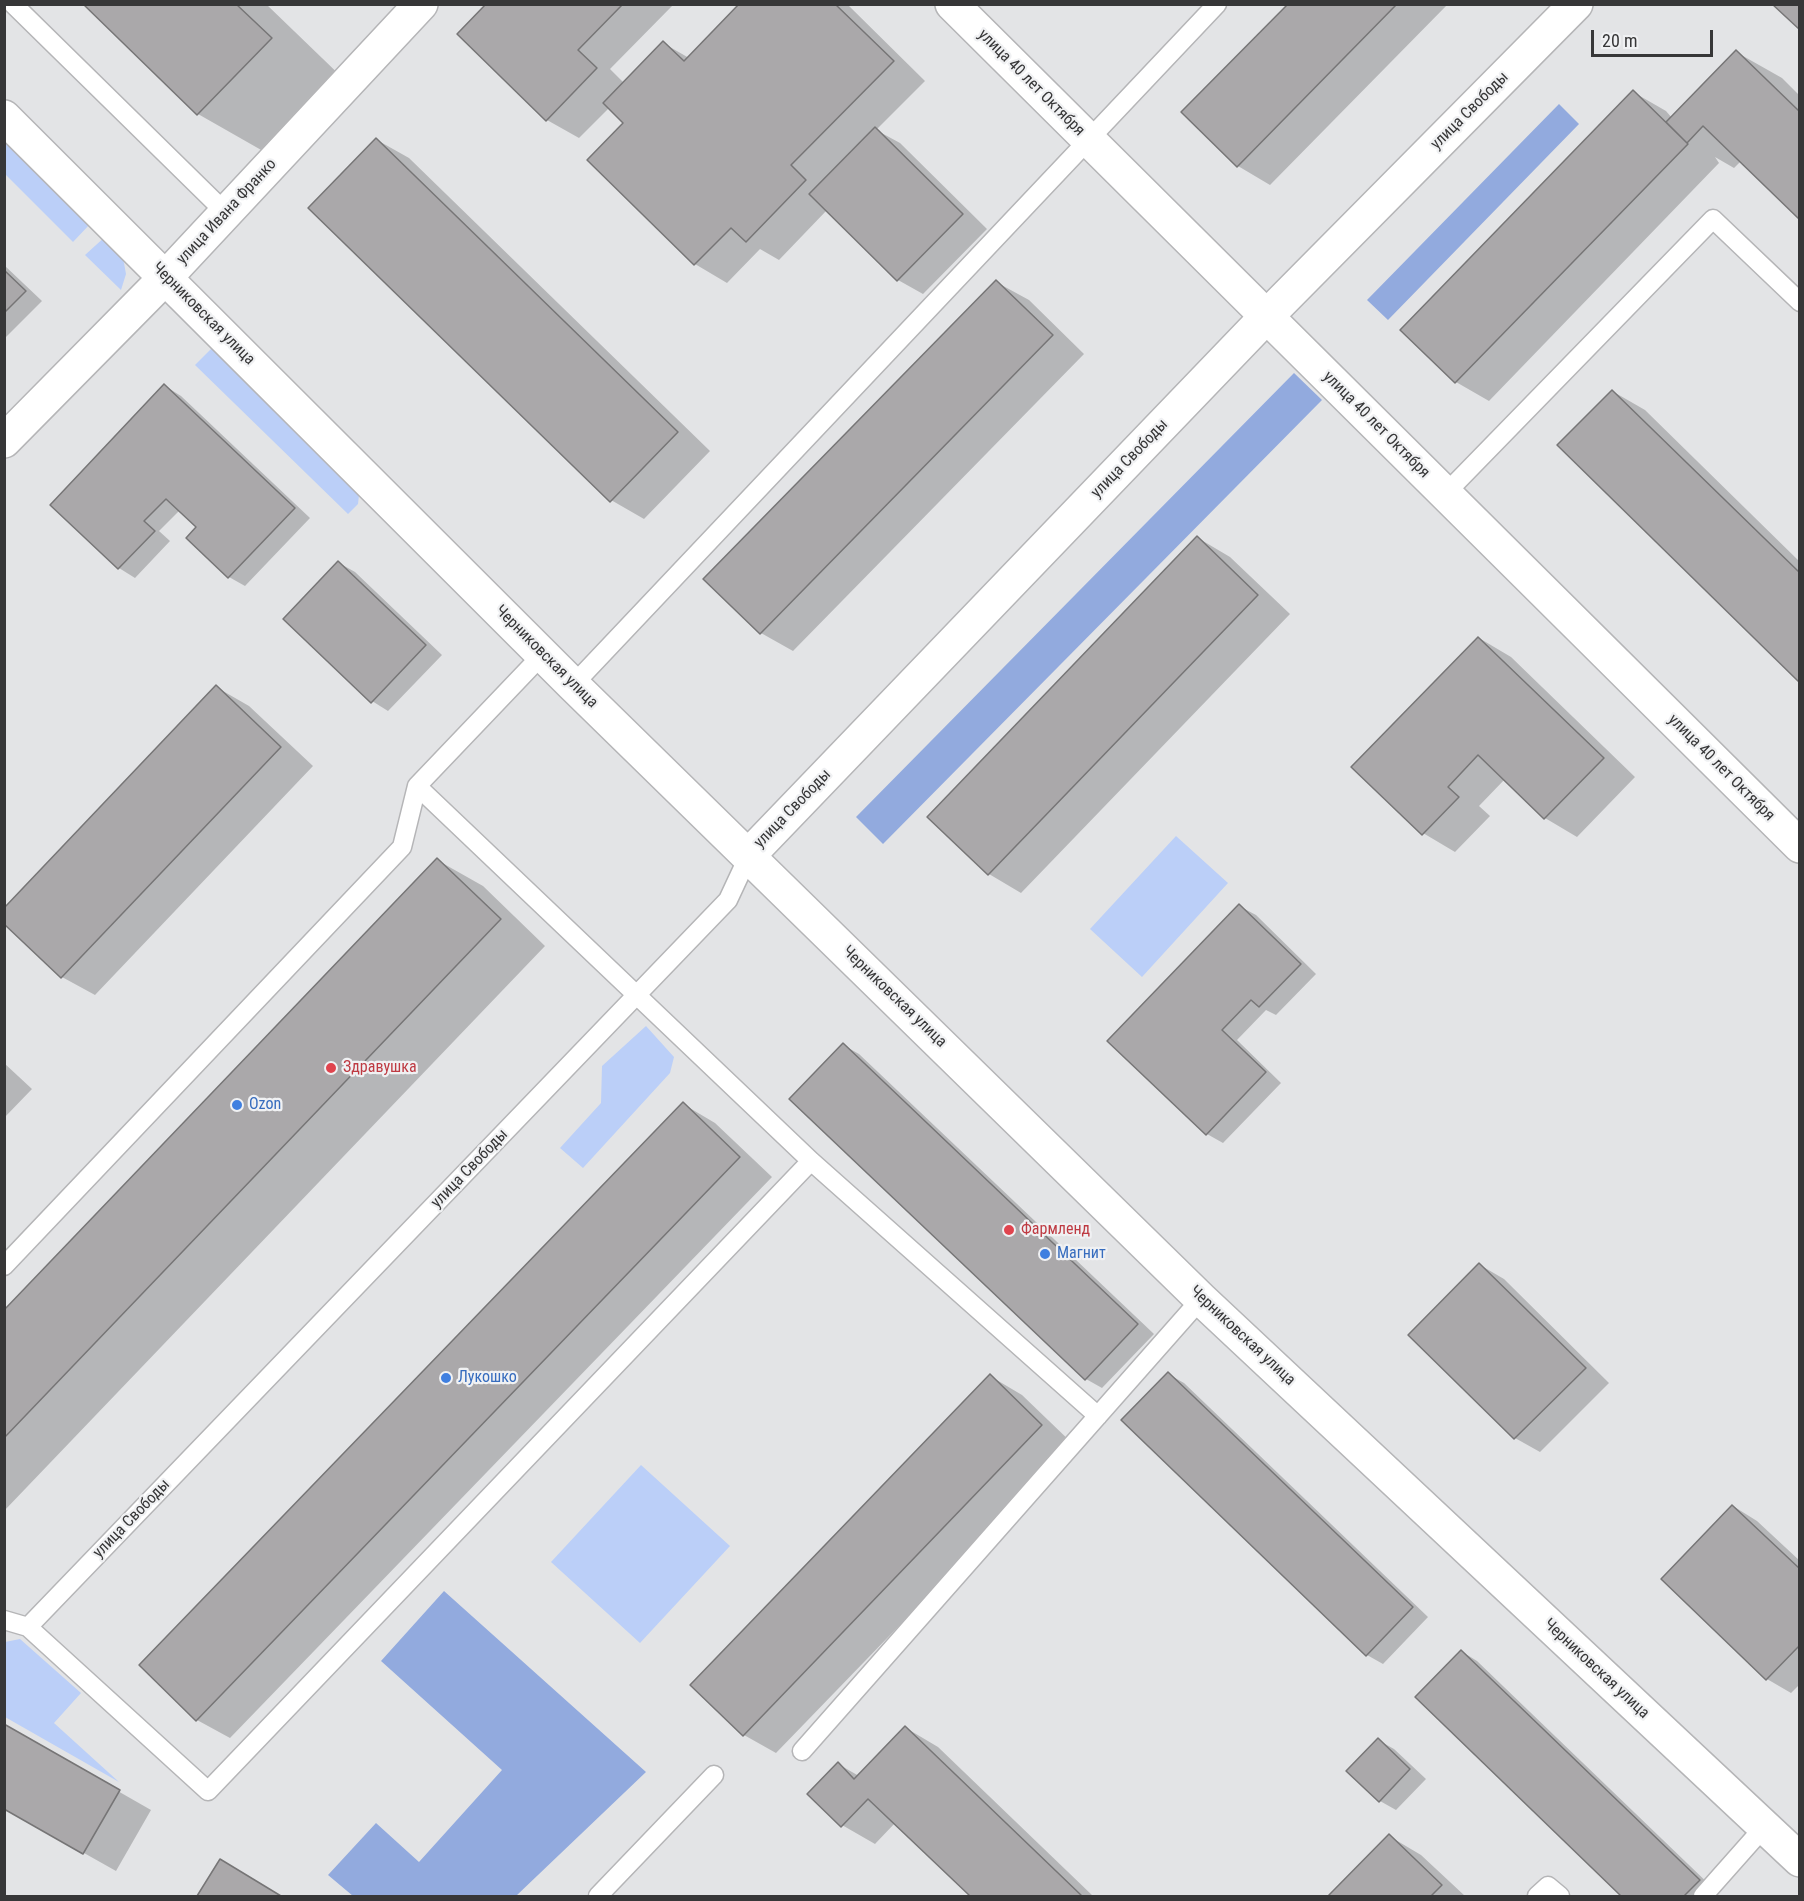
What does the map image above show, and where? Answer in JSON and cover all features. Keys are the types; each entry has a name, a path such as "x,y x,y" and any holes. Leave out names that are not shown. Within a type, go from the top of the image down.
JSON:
{"street":[{"name":"улица Ивана Франко","path":"4,441 166,277 421,4"},
{"name":"улица 40 лет Октября","path":"952,4 1800,846"},
{"name":"улица Свободы","path":"749,855 1266,317 1576,4"},
{"name":"Черниковская улица","path":"4,117 573,685 1201,1299 1800,1860"}],"lane":[{"path":"13,4 226,213"},
{"path":"573,685 1217,4"},
{"path":"1445,494 1713,219 1800,302"},
{"path":"4,1266 402,848 417,786 543,654"},
{"path":"417,786 811,1161 1098,1416"},
{"name":"улица Свободы","path":"28,1627 728,900 749,855"},
{"path":"4,1620 28,1627 208,1791 811,1161"},
{"path":"802,1751 1201,1299"},
{"path":"598,1896 714,1774"},
{"path":"1703,1896 1765,1826"},
{"path":"1537,1896 1548,1886 1560,1896"}],"shaded area":[{"path":"1559,104 1579,124 1388,320 1367,300"},
{"path":"4,137 91,223 73,242 5,174"},
{"path":"107,235 122,252 126,274 121,290 85,255"},
{"path":"215,345 360,486 358,504 348,514 195,365"},
{"path":"1294,373 1322,400 883,844 856,817"},
{"path":"1176,836 1228,883 1142,977 1090,929"},
{"path":"646,1026 674,1057 670,1073 583,1168 560,1148 601,1103 602,1066"},
{"path":"641,1465 730,1546 640,1643 551,1562"},
{"path":"444,1591 646,1772 516,1896 353,1896 328,1875 376,1823 419,1862 502,1770 381,1661"},
{"path":"20,1639 81,1693 54,1723 119,1782 5,1717 5,1642"}],"building":[{"path":"83,4 236,4 272,38 197,115"},
{"path":"486,4 623,4 578,50 597,68 546,121 457,34"},
{"path":"739,4 835,4 894,61 791,165 806,180 746,242 731,228 694,265 587,160 623,123 603,103 663,41 684,61"},
{"path":"1288,4 1397,4 1237,167 1181,112"},
{"path":"1772,4 1800,4 1800,30"},
{"path":"1736,50 1800,112 1800,220 1703,126 1687,143 1666,122"},
{"path":"1633,90 1688,144 1455,383 1400,330"},
{"path":"875,127 963,214 897,281 809,194"},
{"path":"376,138 678,432 610,502 308,208"},
{"path":"4,270 26,291 4,313"},
{"path":"996,280 1053,335 760,634 703,579"},
{"path":"164,384 295,508 228,578 186,538 196,527 166,499 144,521 155,531 118,569 50,505"},
{"path":"1612,390 1800,573 1800,683 1557,445"},
{"path":"1197,536 1258,595 988,875 927,817"},
{"path":"338,561 426,645 371,703 283,619"},
{"path":"1478,637 1604,758 1544,819 1478,755 1448,787 1459,797 1422,835 1351,767"},
{"path":"216,685 281,747 61,978 4,924 4,908"},
{"path":"437,858 501,919 4,1438 4,1310"},
{"path":"1239,904 1301,964 1259,1007 1251,1000 1222,1030 1266,1072 1206,1135 1107,1041"},
{"path":"843,1043 1138,1324 1085,1380 789,1099"},
{"path":"683,1102 740,1157 196,1721 139,1665"},
{"path":"1479,1263 1586,1368 1514,1439 1408,1335"},
{"path":"1168,1372 1413,1607 1366,1656 1121,1420"},
{"path":"990,1374 1042,1425 743,1736 690,1685"},
{"path":"1732,1505 1800,1569 1800,1645 1766,1680 1661,1579"},
{"path":"1461,1650 1700,1880 1684,1896 1621,1896 1415,1697"},
{"path":"4,1724 120,1790 83,1854 4,1809"},
{"path":"905,1726 1082,1896 970,1896 868,1799 841,1827 807,1794 838,1762 854,1779"},
{"path":"1378,1738 1410,1769 1379,1802 1346,1771"},
{"path":"1389,1834 1442,1885 1431,1896 1328,1896"},
{"path":"220,1859 281,1896 197,1896"}],"place":[{"name":"Здравушка","path":"331,1068"},
{"name":"Ozon","path":"237,1105"},
{"name":"Фармленд","path":"1009,1230"},
{"name":"Магнит","path":"1045,1254"},
{"name":"Лукошко","path":"446,1378"}]}
